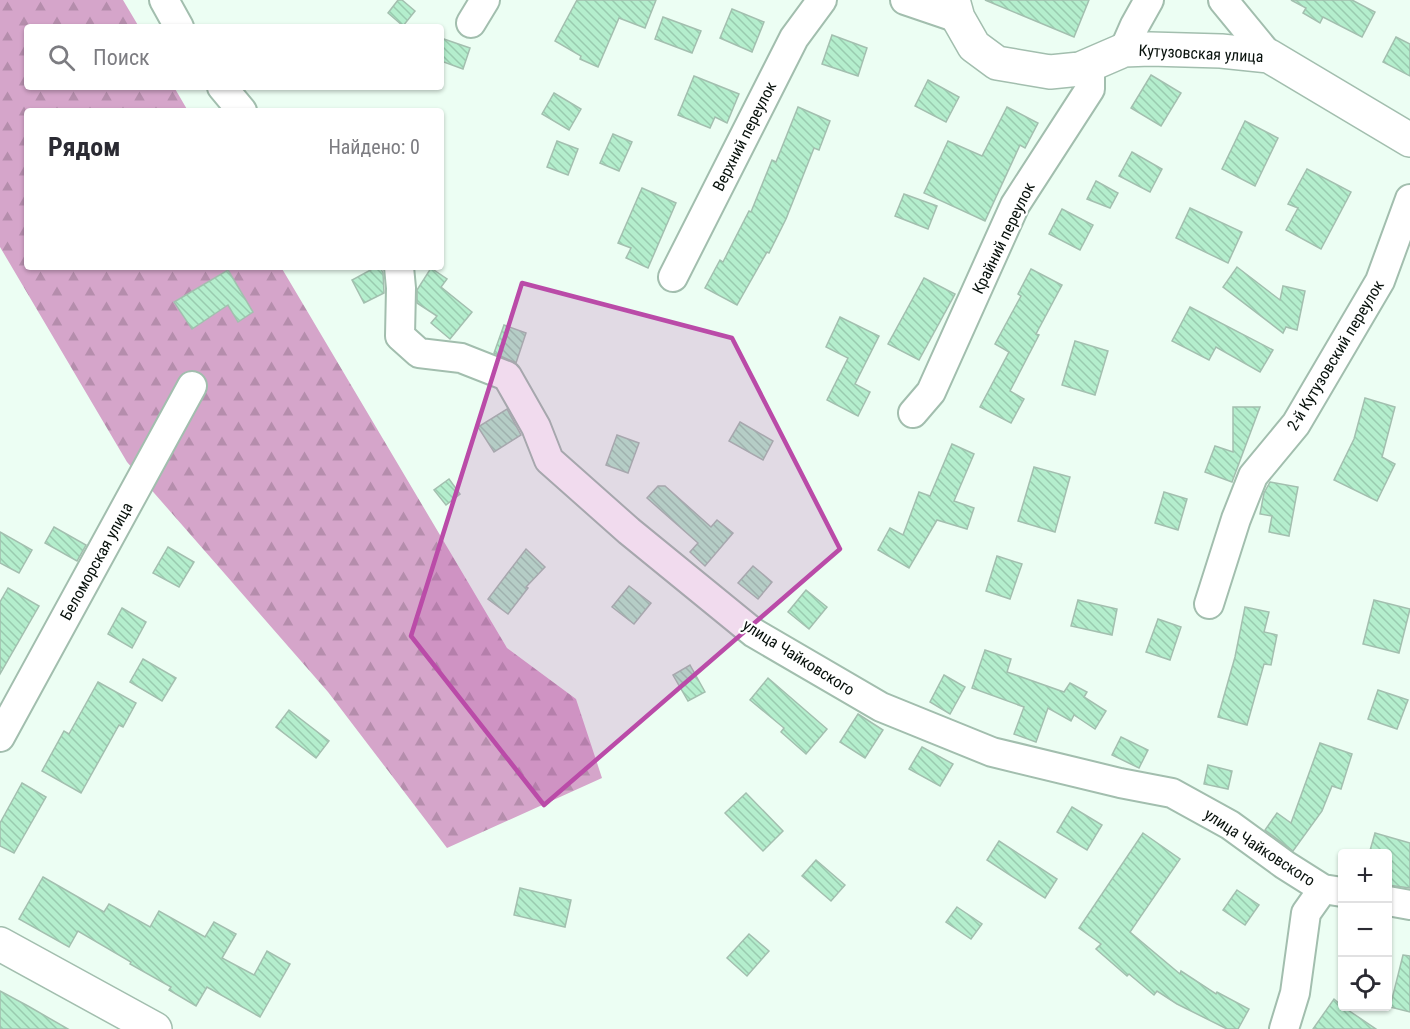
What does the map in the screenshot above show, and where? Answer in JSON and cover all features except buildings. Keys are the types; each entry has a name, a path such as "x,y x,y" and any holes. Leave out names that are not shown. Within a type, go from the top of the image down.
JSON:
{"street":[{"path":"164,0 177,24"},
{"name":"Верхний переулок","path":"673,277 794,38 822,0"},
{"path":"905,0 956,9"},
{"path":"1124,50 1149,0"},
{"path":"1223,0 1269,56"},
{"name":"Кутузовская улица","path":"956,9 974,46 997,63 1050,72 1080,69 1124,50 1150,48 1269,56 1410,140"},
{"name":"Крайний переулок","path":"913,413 931,392 1015,205 1090,89 1090,65"},
{"path":"224,90 240,108"},
{"name":"2-й Кутузовский переулок","path":"1209,604 1236,519 1254,476 1296,424 1380,281 1410,199"},
{"name":"улица Чайковского","path":"399,270 400,336 419,354 461,358 507,376 536,427 549,460 629,531 754,633 881,707 993,752 1120,783 1172,793 1230,825 1286,865 1333,890"},
{"name":"Беломорская улица","path":"0,737 192,386"},
{"path":"1284,1029 1295,993 1306,913 1333,890"},
{"path":"1392,902 1410,905"},
{"path":"0,944 154,1029"}],"highlighted area":[{"path":"522,283 732,338 840,549 544,805 411,636"}],"green space":[{"path":"0,0 123,0 137,24 24,24 24,90 176,90 186,108 24,108 24,270 283,270 507,648 576,699 602,778 447,848 328,692 127,462 0,247"}]}
